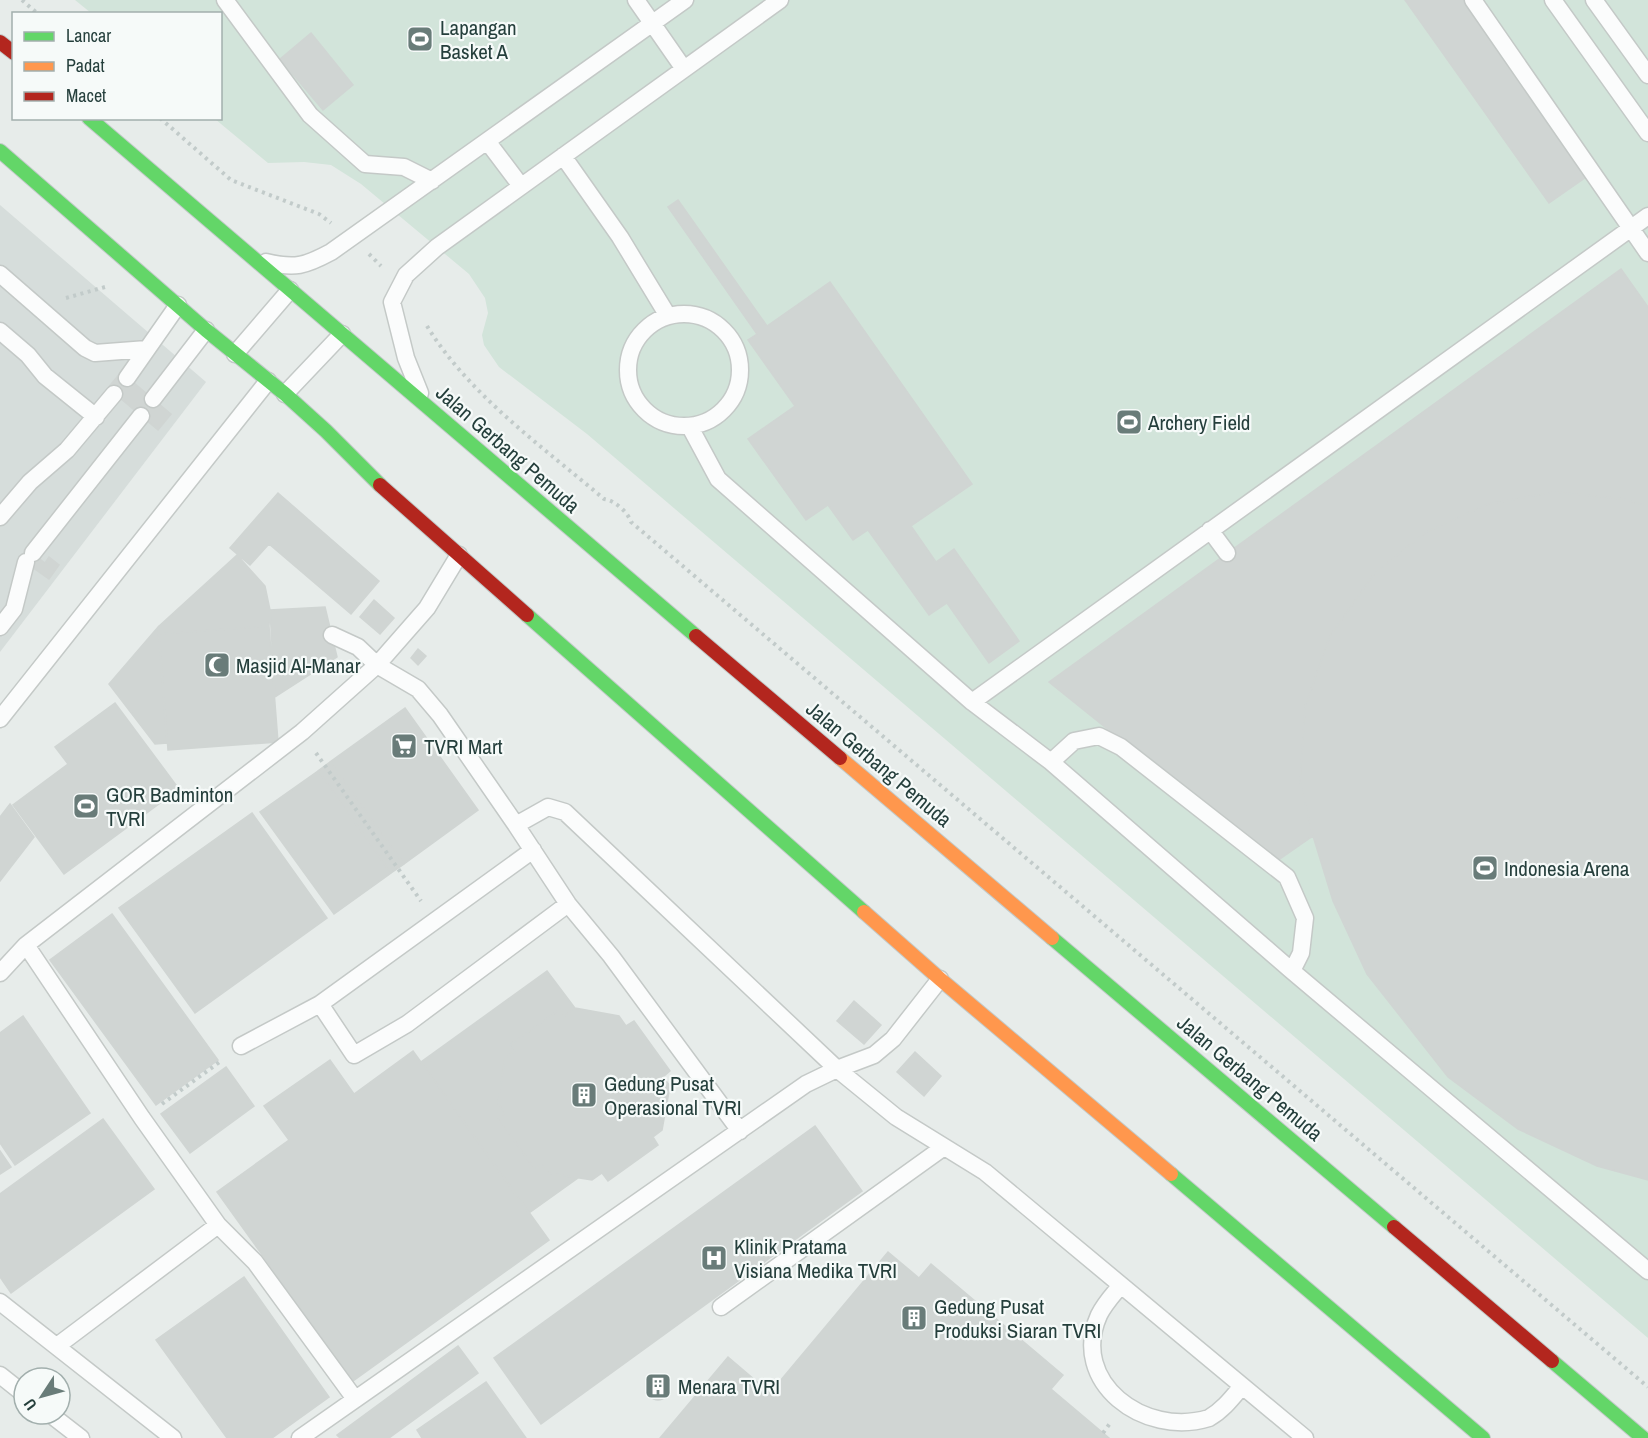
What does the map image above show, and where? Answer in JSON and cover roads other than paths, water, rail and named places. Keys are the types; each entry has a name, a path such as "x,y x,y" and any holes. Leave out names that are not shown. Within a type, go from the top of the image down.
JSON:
{"main road":[{"path":"0,42 12,51"},
{"name":"Jalan Gerbang Pemuda","path":"91,120 425,406 1643,1438"},
{"path":"0,152 206,330 285,394 326,431 365,472 940,979 1482,1438"}],"lane":[{"path":"225,0 310,115 365,164 404,167 432,181"},
{"path":"636,0 684,69"},
{"path":"252,258 286,267 310,264 432,181 685,0"},
{"path":"425,406 406,358 392,302 406,275 437,247 780,0"},
{"path":"1473,0 1648,253"},
{"path":"1553,0 1648,133"},
{"path":"1594,0 1648,75"},
{"path":"487,141 521,186"},
{"path":"563,156 621,237 668,316"},
{"path":"972,702 1648,216"},
{"path":"0,274 85,348 95,353 147,349"},
{"path":"235,354 290,290"},
{"path":"127,378 178,305"},
{"path":"694,314 719,325 735,346 741,372 734,398 715,418 690,427 663,422 641,406 629,381 630,354 634,346 644,330 668,316 694,314"},
{"path":"153,399 206,330"},
{"path":"0,332 28,355 45,376 96,417"},
{"path":"285,394 342,334"},
{"path":"0,719 268,381"},
{"path":"0,517 30,482 67,450 112,396"},
{"path":"0,627 14,609 29,558 139,419"},
{"path":"690,427 718,479 972,702 1051,762 1292,971 1648,1270"},
{"path":"1210,530 1227,553"},
{"path":"0,973 26,945 302,732 377,665 428,608 459,555"},
{"path":"332,635 358,647 377,665 418,689 440,715 568,904 611,956 740,1131"},
{"path":"1051,762 1074,741 1099,736 1121,747 1287,877 1305,918 1301,952 1292,971"},
{"path":"516,825 548,807 565,812 837,1069 896,1117 985,1172 1305,1438"},
{"path":"242,1046 320,1004 533,850"},
{"path":"320,1004 354,1055 407,1023 568,904"},
{"path":"26,945 142,1118 218,1225 255,1262 355,1399"},
{"path":"300,1438 806,1084 874,1055 893,1039 940,979"},
{"path":"721,1307 944,1147"},
{"path":"57,1346 218,1225"},
{"path":"1121,1285 1108,1300 1099,1316 1094,1335 1093,1354 1101,1381 1118,1404 1133,1416 1152,1423 1172,1426 1191,1424 1209,1417 1226,1406 1242,1386"},
{"path":"0,1302 173,1438"},
{"path":"0,1375 12,1384"},
{"path":"66,1426 81,1438"}],"place":[{"name":"Lapangan Basket A","path":"420,39"},
{"name":"Archery Field","path":"1129,422"},
{"name":"Masjid Al-Manar","path":"217,665"},
{"name":"TVRI Mart","path":"404,746"},
{"name":"GOR Badminton TVRI","path":"86,806"},
{"name":"Indonesia Arena","path":"1485,868"},
{"name":"Gedung Pusat Operasional TVRI","path":"584,1095"},
{"name":"Klinik Pratama Visiana Medika TVRI","path":"714,1258"},
{"name":"Gedung Pusat Produksi Siaran TVRI","path":"914,1318"},
{"name":"Menara TVRI","path":"658,1386"}]}
